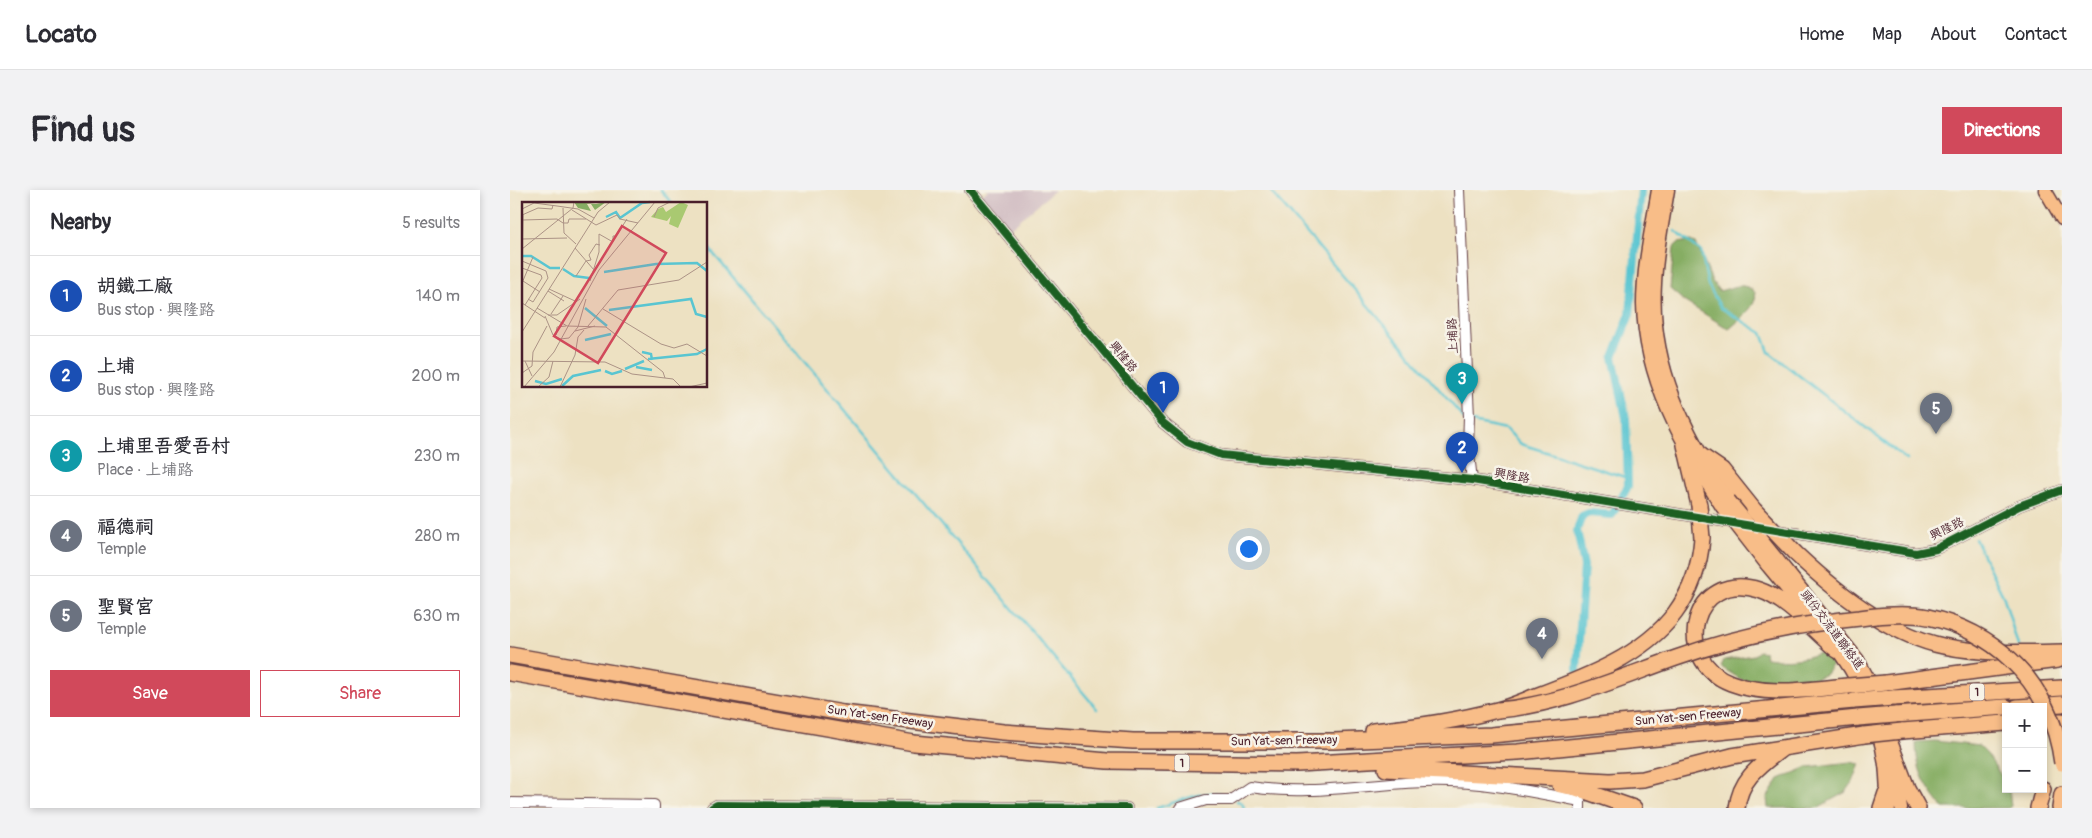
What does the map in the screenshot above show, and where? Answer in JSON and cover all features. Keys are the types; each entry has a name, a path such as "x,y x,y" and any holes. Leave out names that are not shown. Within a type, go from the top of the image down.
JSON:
{"highway":[{"path":"1498,710 1565,685 1605,666 1633,649 1661,628 1674,613 1690,586 1699,562 1702,538 1699,505 1685,445"},
{"path":"1700,455 1722,470 1754,510 1795,553 1813,570 1862,608 1919,639 1942,646 1974,651 2062,652"},
{"path":"1837,650 1786,607 1759,590 1739,588 1721,592 1702,606 1695,622 1694,639 1702,659 1720,678 1730,683 1770,691 1886,683 2062,660"},
{"path":"1308,741 1320,735 1419,725 1498,710 1516,709 1565,696 1678,657 1763,634 1826,621 1911,615 1958,626 1989,641 2016,665 2040,697 2056,731 2062,763"},
{"name":"Sun Yat-sen Freeway","path":"510,655 843,713 1004,732 1178,742 1308,741 1491,735 1854,701 2062,688"},
{"name":"Sun Yat-sen Freeway","path":"510,673 789,723 924,744 1107,761 1297,764 1518,752 1858,718 2002,708"},
{"path":"2047,705 2062,704"},
{"path":"2047,721 2062,721"},
{"path":"1297,764 1344,769 1403,769 1610,781 1643,779 1732,756 1864,735 2002,724"},
{"path":"1974,727 2002,733"},
{"path":"1890,743 1907,788 1918,808"},
{"path":"1737,808 1738,800 1746,781 1753,770 1784,748"},
{"path":"1480,773 1576,788 1634,808"},
{"path":"2038,808 2042,793"},
{"path":"2060,808 2062,794"},
{"path":"1881,808 1888,801"}],"main road":[{"path":"1658,190 1646,263 1644,327 1658,386 1685,445 1726,504"},
{"path":"1668,190 1659,240 1655,285 1657,338 1666,378 1700,455 1726,504"},
{"path":"2045,190 2062,219"},
{"name":"頭份交流道聯絡道","path":"1726,504 1772,562 1837,650 1862,691 1870,710 1886,766 1888,801"},
{"name":"頭份交流道聯絡道","path":"1772,562 1858,660 1875,691 1890,743 1901,808"}],"street":[{"name":"興隆路","path":"970,190 1162,422 1187,442 1221,455 1472,480 1625,507 1916,553 1936,549 2019,506 2062,490"},
{"name":"上埔路","path":"1459,190 1469,422 1468,446 1472,480"},
{"path":"1180,808 1206,800 1231,800 1250,787 1266,790 1346,788 1449,782 1497,785 1580,805"},
{"path":"510,803 654,805 654,808"},
{"path":"712,808 717,805 728,807 1127,808"}],"shaded area":[{"path":"988,190 1055,190 1009,229 981,196"}],"green space":[{"path":"1691,241 1696,243 1712,281 1719,291 1743,286 1752,289 1755,294 1755,300 1751,307 1729,329 1685,302 1670,289 1674,247 1678,243"},
{"path":"1759,651 1765,652 1766,658 1781,659 1794,659 1821,653 1831,658 1833,664 1826,674 1815,679 1767,682 1742,680 1721,667 1724,660 1754,655"},
{"path":"1935,741 1979,746 1987,754 2002,777 2002,793 2009,793 2011,806 2009,808 1943,808 1923,778 1916,752 1916,742"},
{"path":"1850,762 1860,764 1853,782 1846,792 1817,808 1768,808 1767,798 1779,779 1808,767"}],"waterway":[{"path":"661,190 670,202"},
{"path":"1270,190 1466,421"},
{"path":"1577,669 1584,566 1577,530 1582,516 1589,513 1612,515 1628,486 1626,418 1613,357 1630,314 1641,190"},
{"path":"1675,231 1701,251 1708,285 1721,308 1762,333 1769,352 1907,460"},
{"path":"708,247 1097,709"},
{"path":"1472,422 1506,429 1521,444 1628,478"},
{"path":"1975,539 2004,598 2018,646"},
{"path":"1157,808 1204,794 1223,794 1230,797"},
{"path":"1237,801 1242,803 1244,808"}],"cycle path":[{"path":"970,190 1162,422 1187,442 1221,455 1472,480 1916,553 1936,549 2019,506 2062,490"},
{"path":"712,808 717,805 1127,808"}],"place":[{"name":"上埔里吾愛吾村","path":"1462,404"},
{"name":"胡鐵工廠","path":"1163,413"},
{"name":"聖賢宮","path":"1936,434"},
{"name":"上埔","path":"1462,473"},
{"name":"福德祠","path":"1542,659"}]}
